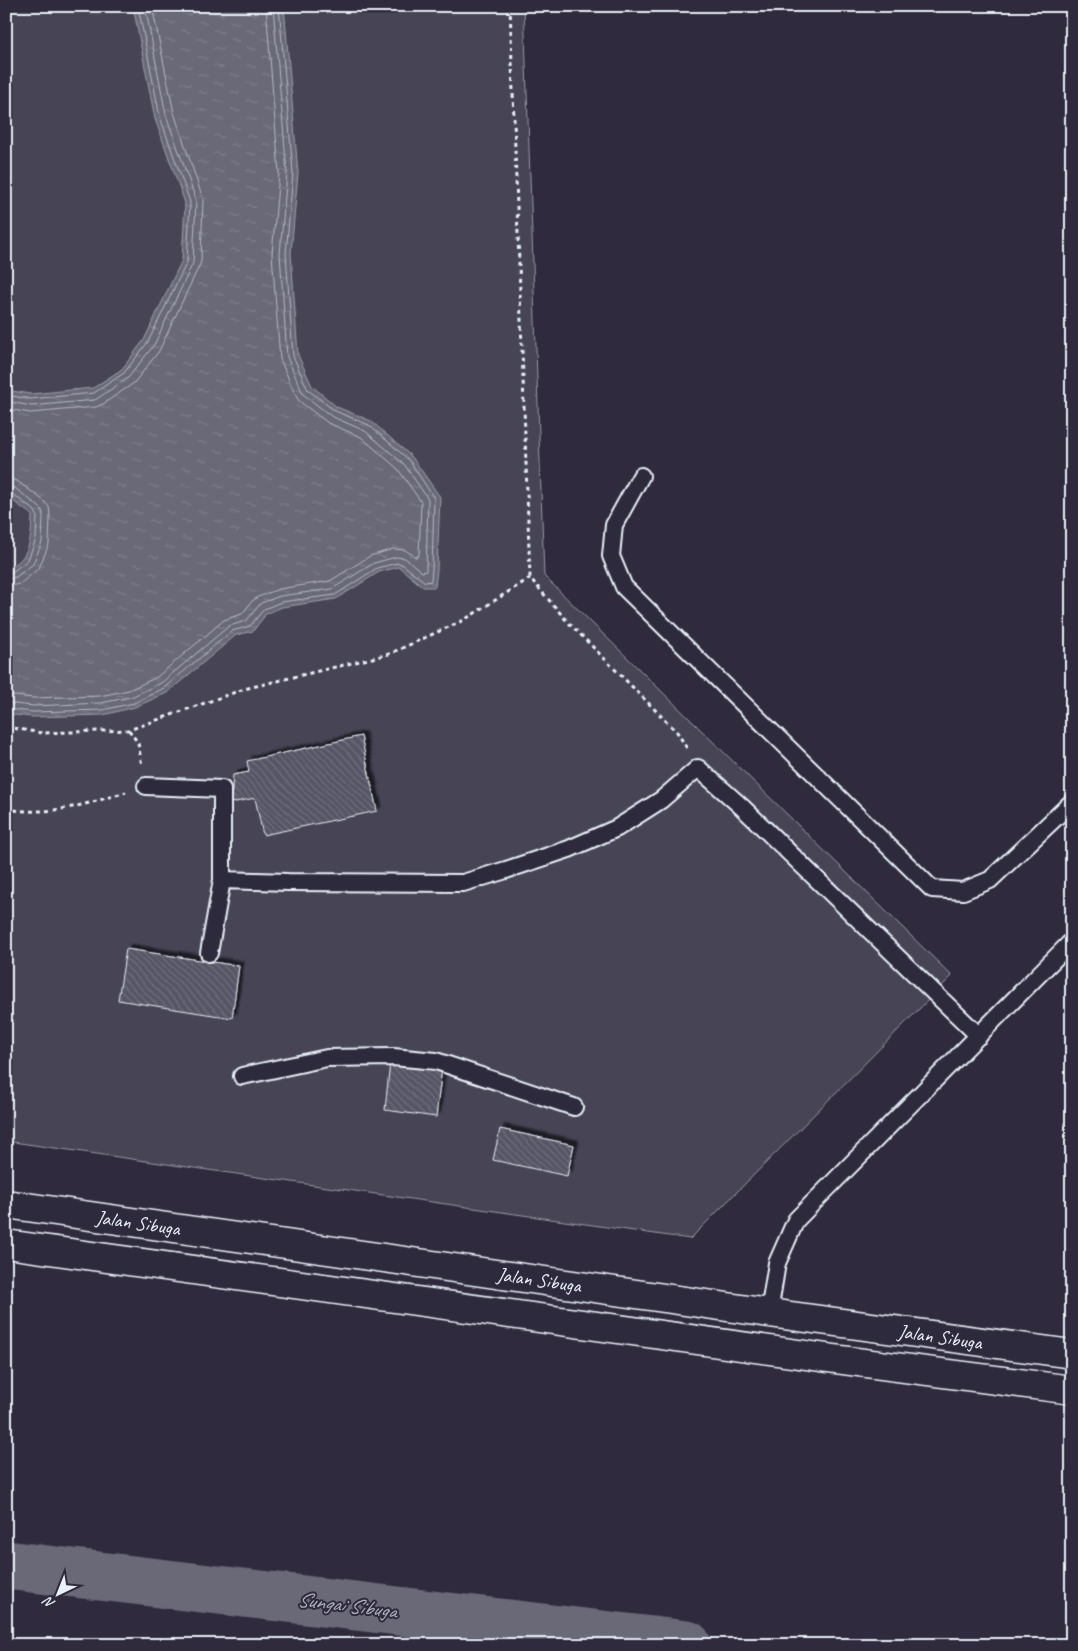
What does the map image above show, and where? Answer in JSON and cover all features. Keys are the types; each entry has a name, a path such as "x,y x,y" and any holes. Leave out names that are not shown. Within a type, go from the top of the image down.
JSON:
{"main road":[{"name":"Jalan Sibuga","path":"6,1204 769,1313 1072,1354"},
{"name":"Jalan Sibuga","path":"6,1244 1072,1390"}],"lane":[{"path":"640,476 614,525 611,556 624,587 932,888 962,891 990,880 1072,802"},
{"path":"222,880 296,883 463,883 569,849 617,828 661,800 698,768 742,807 979,1036"},
{"path":"146,786 222,789 222,880 209,953"},
{"path":"769,1313 777,1263 796,1220 1072,941"},
{"path":"242,1076 327,1058 393,1057 436,1061 574,1107"}],"path":[{"path":"510,6 530,578 567,621 677,732 698,768"},
{"path":"6,727 42,733 129,730 244,689 390,654 464,620 530,578"},
{"path":"6,809 26,812 70,809 146,786 138,743 129,730"}],"shaded area":[{"path":"6,6 524,6 544,576 952,976 690,1239 6,1141"}],"water":[{"path":"133,6 284,6 298,173 291,253 298,355 312,386 337,407 371,421 412,457 440,497 435,587 423,587 399,567 379,572 336,599 282,607 266,614 253,631 236,635 167,693 135,707 103,715 32,717 6,714 6,569 14,565 25,554 30,540 32,515 6,496 6,390 30,394 93,388 122,369 144,340 182,260 185,203 155,119"}],"building":[{"path":"361,736 377,811 263,835 255,798 231,803 233,775 249,772 247,761"},
{"path":"126,949 239,966 232,1018 118,1000"},
{"path":"390,1062 442,1068 436,1117 385,1110"},
{"path":"500,1129 574,1145 567,1176 493,1160"}],"waterway":[{"name":"Sungai Sibuga","path":"6,1565 687,1645"}]}
